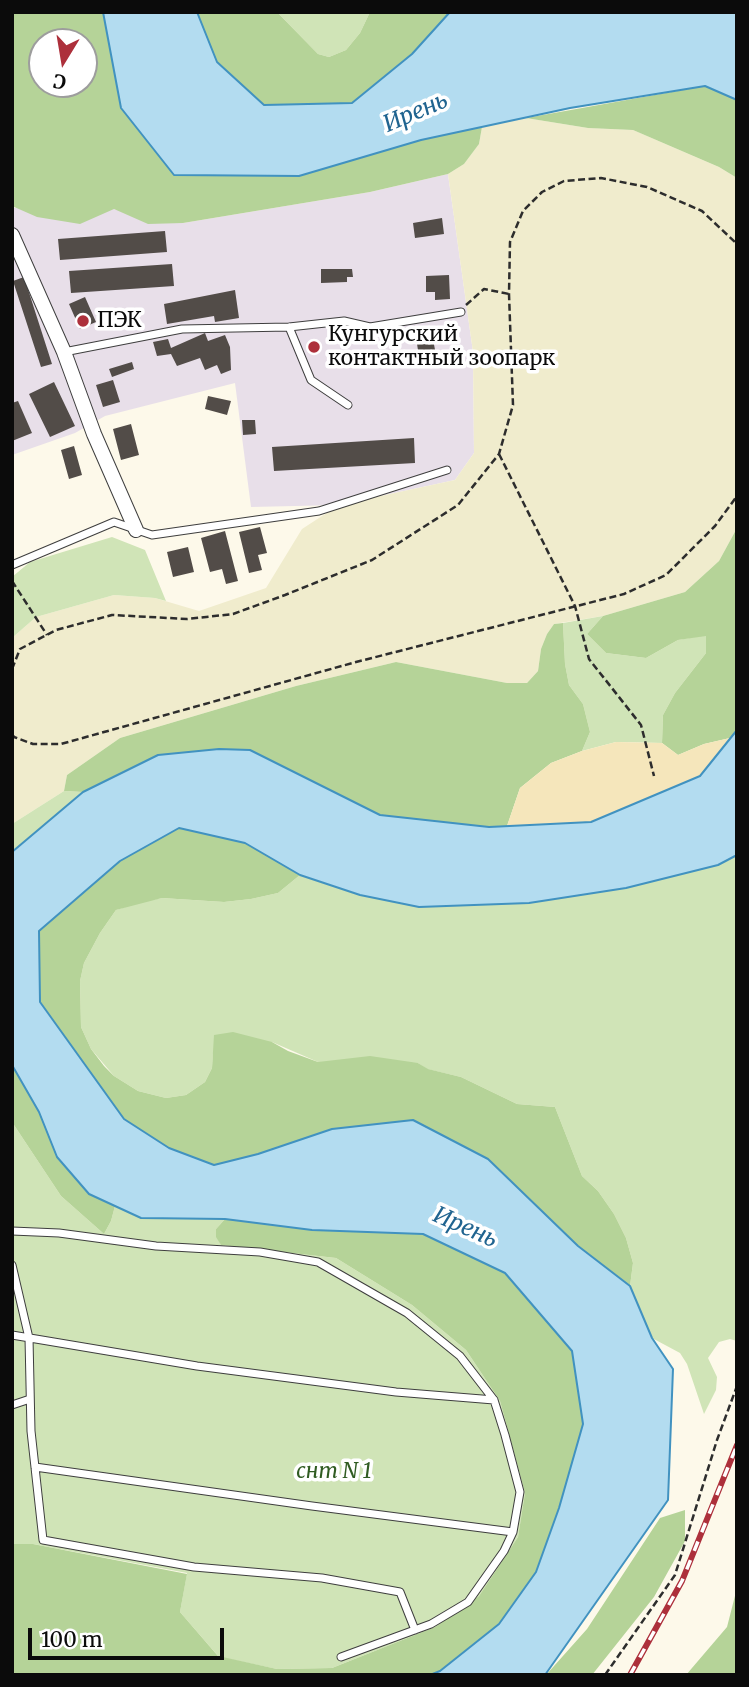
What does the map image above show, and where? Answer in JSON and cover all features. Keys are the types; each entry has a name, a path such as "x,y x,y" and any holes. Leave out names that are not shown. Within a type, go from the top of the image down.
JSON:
{"street":[{"path":"12,235 64,352 94,434 136,530"}],"lane":[{"path":"64,352 182,329 289,327 344,321 370,327 461,312"},
{"path":"289,327 311,380 348,405"},
{"path":"12,565 114,522 152,536 319,511 447,470"},
{"path":"12,1231 59,1233 156,1246 260,1252 318,1262 407,1313 460,1356 494,1400 520,1492 513,1532 504,1551 468,1602 432,1624 341,1657"},
{"path":"12,1265 29,1338 30,1399 43,1540 194,1567 321,1578 400,1592 415,1630"},
{"path":"12,1335 197,1366 396,1392 494,1400"},
{"path":"12,1405 30,1399"},
{"path":"35,1467 513,1532"}],"path":[{"path":"12,669 20,649 56,630 112,615 187,619 233,614 285,595 372,560 458,505 499,454 513,405 510,242 523,211 542,192 564,181 601,178 647,187 702,211 737,244"},
{"path":"461,312 470,300 484,289 509,294"},
{"path":"499,454 575,606 589,659 641,725 654,776"},
{"path":"12,734 33,744 61,744 356,662 624,594 666,575 715,526 737,496"},
{"path":"12,581 47,635"},
{"path":"605,1675 675,1575 717,1440 737,1386"}],"shaded area":[{"path":"526,118 588,128 633,130 719,167 737,178 737,528 719,561 685,592 603,616 554,624 541,649 538,671 527,683 507,683 396,662 296,686 120,738 67,775 64,791 12,824 12,638 36,617 114,595 155,598 199,611 266,588 302,529 339,505 455,480 474,453 473,352 448,174 464,164 479,144 482,127"},
{"path":"448,174 473,352 474,453 455,480 339,505 251,507 235,383 105,416 75,433 12,455 12,206 114,209 183,223 370,192"}],"green space":[{"path":"12,12 103,12 121,108 421,140 482,127 479,144 464,164 448,174 370,192 183,223 148,224 114,209 80,224 37,217 12,206"},
{"path":"197,12 277,12 318,54 329,57 346,50 360,33 370,12 450,12 412,54 352,103 264,105 217,62"},
{"path":"277,12 370,12 360,33 346,50 329,57 318,54"},
{"path":"705,86 737,100 737,178 719,167 633,130 588,128 526,118"},
{"path":"737,528 737,730 730,738 704,744 678,755 662,743 663,715 675,693 706,653 706,636 678,640 646,658 606,653 587,634 603,616 685,592 719,561"},
{"path":"112,537 145,550 166,601 114,595 36,617 12,638 12,577 30,562"},
{"path":"603,616 587,634 606,653 646,658 678,640 706,635 706,653 675,693 663,715 662,743 616,742 582,751 590,732 583,704 569,685 563,623"},
{"path":"563,623 569,685 583,704 590,732 582,751 551,763 520,788 507,826 488,827 380,815 249,750 219,749 158,755 83,792 64,791 67,775 120,738 296,686 396,662 507,683 527,683 538,671 541,649 547,634 554,624"},
{"path":"64,791 83,792 12,852 12,824"},
{"path":"179,828 245,843 300,875 278,893 251,899 224,902 162,898 116,910 84,963 80,981 81,1027 91,1049 104,1066 114,1076 138,1091 166,1098 186,1095 205,1082 212,1068 214,1035 233,1032 272,1042 318,1062 370,1056 418,1063 428,1069 461,1077 517,1104 555,1107 582,1176 598,1191 626,1238 633,1263 630,1286 578,1246 258,1154 214,1165 169,1148 124,1119 40,1002 39,931 120,861"},
{"path":"737,855 737,1341 730,1339 719,1342 708,1358 717,1377 716,1390 704,1414 687,1364 680,1353 652,1338 630,1286 633,1263 626,1238 598,1191 582,1176 555,1107 517,1104 461,1077 427,1069 418,1063 318,1062 272,1042 213,1053 212,1068 205,1082 186,1095 166,1098 138,1091 114,1076 91,1049 81,1027 80,981 84,963 116,910 141,902 162,898 224,902 251,899 278,893 300,875 360,895 718,865"},
{"path":"12,1065 39,1112 57,1157 89,1194 115,1206 104,1234 61,1196 12,1122"},
{"name":"снт N 1","path":"12,1122 61,1196 104,1234 115,1206 141,1218 225,1219 216,1229 221,1245 336,1258 412,1305 466,1350 500,1401 525,1493 518,1537 479,1596 435,1627 332,1668 277,1669 219,1657 180,1612 187,1573 33,1544 12,1544"},
{"path":"225,1219 312,1230 423,1234 505,1273 572,1351 583,1424 559,1508 536,1572 499,1624 440,1671 430,1675 12,1675 12,1544 33,1544 187,1574 180,1612 218,1656 277,1669 332,1668 435,1627 479,1596 518,1537 525,1493 500,1401 466,1350 412,1305 336,1258 221,1245 216,1237 216,1229"},
{"path":"685,1510 685,1541 654,1597 592,1675 546,1675 587,1629 660,1518"},
{"path":"737,1588 737,1675 686,1675 727,1627"}],"sand":[{"path":"730,738 700,776 591,822 507,826 520,788 551,763 616,742 662,743 678,755 704,744"}],"water":[{"name":"Ирень","path":"103,12 197,12 217,62 264,105 352,103 412,54 450,12 737,12 737,100 705,86 570,108 421,140 299,176 174,175 121,108"},
{"name":"Ирень","path":"737,730 737,855 718,865 626,888 529,903 419,907 360,895 300,875 245,843 179,828 120,861 39,931 40,1002 124,1119 169,1148 214,1165 258,1154 332,1129 413,1120 488,1159 578,1246 630,1286 652,1338 673,1369 668,1500 545,1675 430,1675 440,1671 499,1624 536,1572 559,1508 583,1424 572,1351 505,1273 423,1234 312,1230 225,1219 141,1218 89,1194 57,1157 39,1112 12,1065 12,852 83,792 158,755 219,749 250,750 380,815 489,827 591,822 700,776"}],"building":[{"path":"442,218 444,234 415,238 413,223"},
{"path":"165,231 167,252 60,260 58,239"},
{"path":"172,264 174,286 71,293 69,271"},
{"path":"321,269 352,269 353,277 347,277 347,282 321,283"},
{"path":"449,275 450,299 435,300 435,292 426,292 426,276"},
{"path":"24,277 52,364 41,367 13,281"},
{"path":"235,290 239,318 215,322 214,316 167,324 164,304"},
{"path":"85,297 96,322 80,329 69,304"},
{"path":"205,333 208,341 225,335 230,347 231,370 221,374 217,365 205,370 200,358 177,366 171,354 157,356 153,342 168,339 171,348"},
{"path":"432,334 436,355 419,357 416,337"},
{"path":"132,362 134,369 112,377 109,369"},
{"path":"113,380 120,402 103,407 96,385"},
{"path":"54,382 75,426 50,437 29,394"},
{"path":"208,396 231,401 227,415 205,409"},
{"path":"18,401 32,433 12,441 12,403"},
{"path":"242,420 255,420 256,434 243,435"},
{"path":"131,424 139,455 121,460 113,429"},
{"path":"414,438 415,463 274,471 272,447"},
{"path":"74,446 82,475 69,479 61,450"},
{"path":"260,527 267,553 258,555 262,570 249,573 239,532"},
{"path":"225,531 238,581 226,584 222,569 210,572 201,538"},
{"path":"188,547 194,572 173,577 167,552"}],"railway":[{"path":"630,1675 682,1581 737,1445"}],"place":[{"name":"ПЭК","path":"83,321"},
{"name":"Кунгурский контактный зоопарк","path":"314,347"}]}
